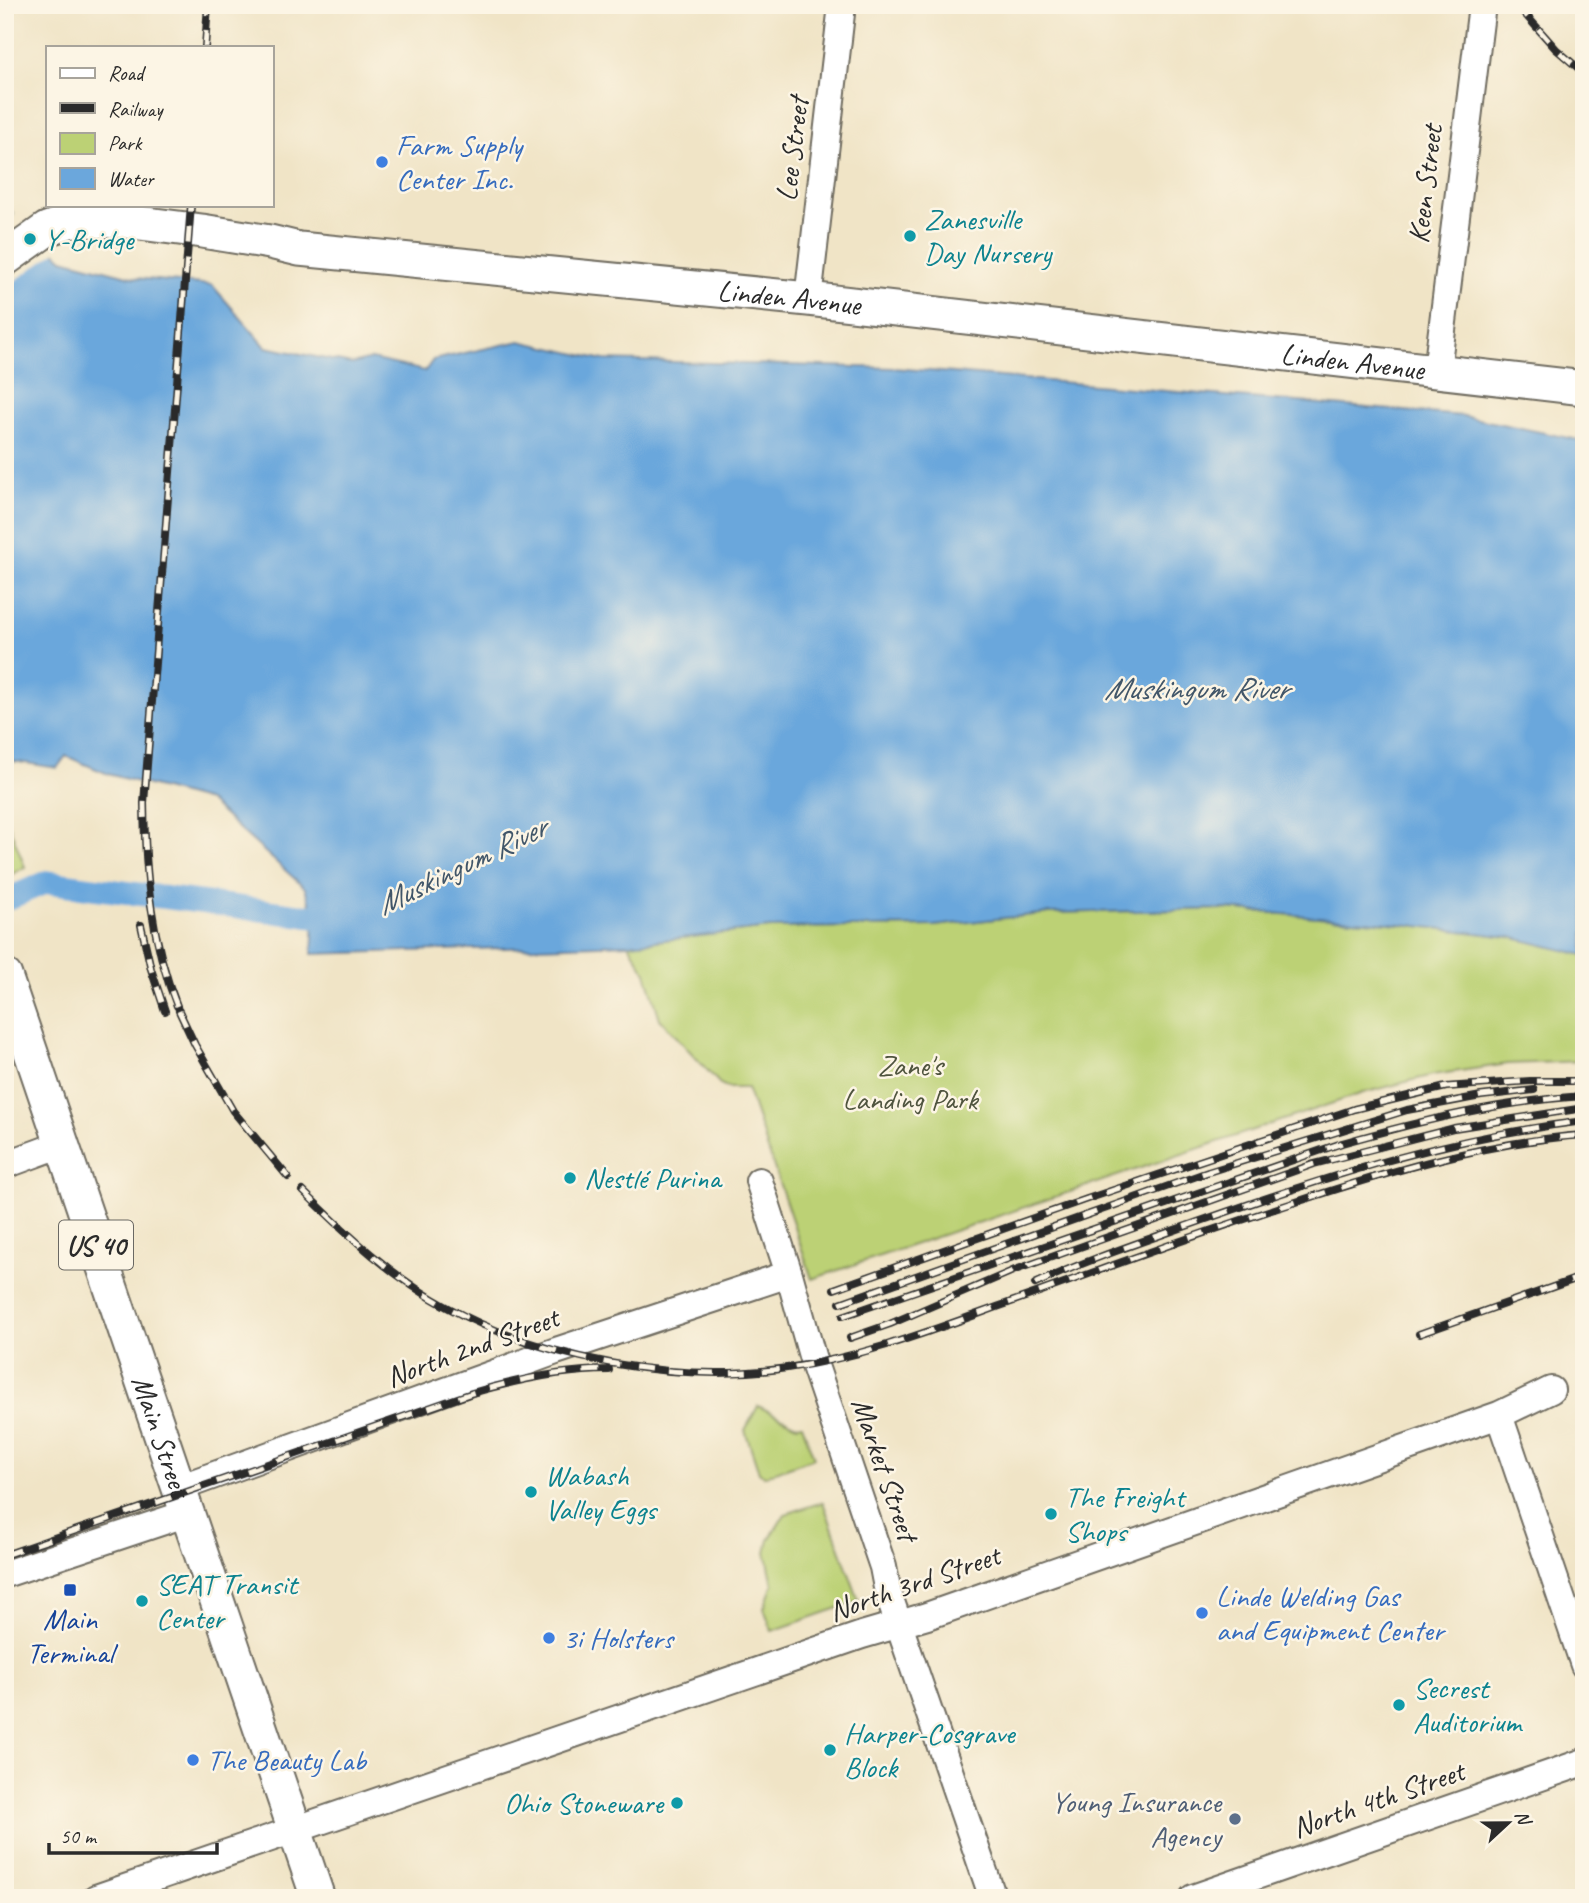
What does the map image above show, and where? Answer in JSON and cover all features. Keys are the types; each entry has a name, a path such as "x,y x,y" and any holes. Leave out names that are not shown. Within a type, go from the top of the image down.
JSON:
{"main road":[{"name":"Linden Avenue","path":"5,259 47,229 72,220 124,221 270,242 299,249 808,299 1584,388"},
{"name":"Main Street","path":"5,976 318,1898"}],"street":[{"name":"Lee Street","path":"808,299 842,5"},
{"name":"Keen Street","path":"1437,372 1482,5"},
{"path":"5,1165 62,1144"},
{"name":"Market Street","path":"759,1181 814,1363 883,1567 899,1625 993,1898"},
{"name":"North 2nd Street","path":"5,1574 556,1351 789,1274"},
{"name":"North 3rd Street","path":"96,1898 862,1635 899,1625 1499,1415 1551,1390"},
{"path":"1499,1415 1584,1665"},
{"name":"North 4th Street","path":"1193,1898 1584,1762"}],"green space":[{"path":"5,815 25,867 5,878"},
{"name":"Zane's Landing Park","path":"1226,909 1401,924 1510,937 1584,955 1584,1061 1508,1064 1433,1075 1363,1093 812,1279 747,1088 729,1088 720,1084 660,1019 646,973 629,944 770,928 934,926 1049,913"},
{"path":"758,1406 797,1425 802,1424 814,1458 764,1476 759,1472 745,1430"},
{"path":"823,1502 859,1601 772,1631 764,1608 773,1584 766,1552 769,1540 785,1514"}],"water":[{"path":"5,206 63,259 135,278 212,285 266,347 352,364 371,359 425,371 433,360 520,341 604,360 894,368 1463,416 1584,441 1584,955 1510,937 1401,924 1226,909 1049,913 934,926 770,928 629,944 312,954 314,917 305,888 208,801 108,774 66,756 57,768 5,760"}],"pier":[{"name":"Y-Bridge","path":"17,213 58,250 5,288 5,221"}],"waterway":[{"name":"Muskingum River","path":"5,900 47,882 314,917 346,914"}],"railway":[{"path":"205,46 208,5"},
{"path":"1517,5 1556,49 1584,73"},
{"path":"177,1006 155,931 146,855 144,803 191,206"},
{"path":"141,925 151,969 165,1011"},
{"path":"179,1011 233,1111 288,1177"},
{"path":"834,1289 1087,1199 1354,1109 1446,1087 1530,1081 1584,1081"},
{"path":"840,1303 1208,1172 1407,1110 1481,1096 1534,1090"},
{"path":"843,1316 1342,1143 1462,1113 1523,1102 1584,1096"},
{"path":"850,1338 890,1324 1015,1270 1314,1164 1454,1128 1584,1108"},
{"path":"1035,1284 1143,1241 1347,1172 1488,1136 1584,1121"},
{"path":"303,1191 354,1239 408,1283 447,1307 485,1325 568,1354 612,1363 657,1370 745,1372 816,1363 901,1341 1220,1227 1398,1170 1509,1144 1584,1135"},
{"path":"1419,1334 1584,1276"},
{"path":"5,1555 472,1393 539,1377 609,1370"}],"place":[{"name":"Farm Supply Center Inc.","path":"382,162"},
{"name":"Zanesville Day Nursery","path":"910,236"},
{"name":"Y-Bridge","path":"30,239"},
{"name":"Nestlé Purina","path":"570,1178"},
{"name":"Wabash Valley Eggs","path":"531,1492"},
{"name":"The Freight Shops","path":"1051,1514"},
{"name":"Main Terminal","path":"70,1590"},
{"name":"SEAT Transit Center","path":"142,1601"},
{"name":"Linde Welding Gas and Equipment Center","path":"1202,1613"},
{"name":"3i Holsters","path":"549,1638"},
{"name":"Secrest Auditorium","path":"1399,1705"},
{"name":"Harper-Cosgrave Block","path":"830,1750"},
{"name":"The Beauty Lab","path":"193,1760"},
{"name":"Ohio Stoneware","path":"677,1803"},
{"name":"Young Insurance Agency","path":"1235,1819"}]}
